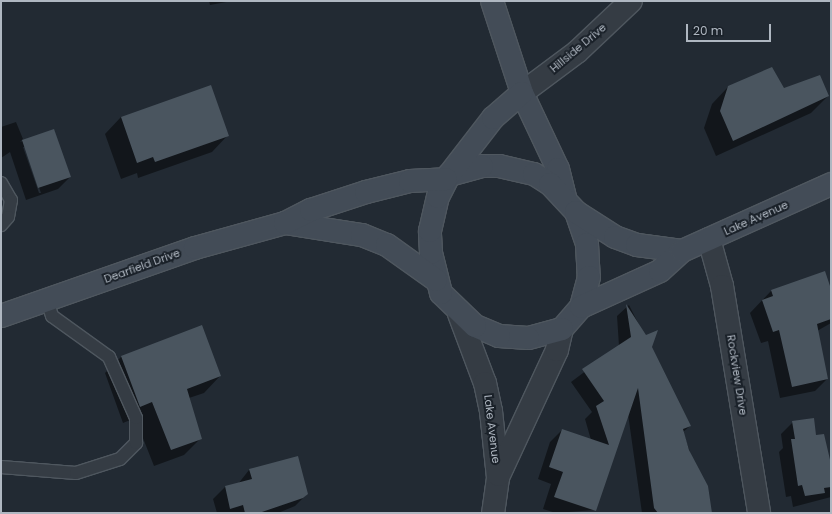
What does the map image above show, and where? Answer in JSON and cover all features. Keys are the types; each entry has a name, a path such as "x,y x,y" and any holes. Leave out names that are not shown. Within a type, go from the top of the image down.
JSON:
{"main road":[{"path":"492,1 522,93 558,169 589,259 589,277 581,307 562,329 528,338 499,336 475,326 459,314 436,280 430,231 448,177 493,118 522,93"},
{"name":"Dearfield Drive","path":"1,316 195,248 285,223 311,210 366,192 410,181 448,177 482,166 518,169 534,174 570,205"},
{"name":"Lake Avenue","path":"581,307 660,272 682,251 831,184"},
{"path":"570,205 615,237 637,245 682,251"},
{"name":"Dearfield Drive","path":"285,223 362,235 387,245 436,280"}],"street":[{"name":"Hillside Drive","path":"522,93 577,52 631,1"},
{"name":"Rockview Drive","path":"709,239 722,286 759,513"},
{"name":"Lake Avenue","path":"459,314 485,383 498,478 493,513"},
{"name":"Lake Avenue","path":"498,478 556,350 562,329"}],"lane":[{"path":"1,183 11,200 8,217 1,225"},
{"path":"1,467 76,473 120,458 136,443 136,418 108,357 52,316 46,300"}],"building":[{"path":"772,67 784,88 820,75 829,96 733,141 720,111 728,86"},
{"path":"211,85 229,136 155,162 153,157 137,163 121,117"},
{"path":"54,129 71,177 38,188 22,140"},
{"path":"825,271 831,289 831,319 817,324 828,379 792,387 779,330 773,332 762,300 773,296 771,290"},
{"path":"626,304 646,335 658,330 652,347 691,426 683,429 689,450 708,486 712,513 658,513 654,508 638,388 596,511 554,497 563,472 549,467 562,429 609,445 596,406 604,401 582,369 631,337"},
{"path":"202,325 221,376 187,389 202,439 171,450 152,402 140,407 121,356"},
{"path":"814,418 816,435 824,434 831,464 831,487 824,488 825,493 805,496 802,485 798,486 791,439 795,439 792,421"},
{"path":"298,456 308,494 303,498 259,513 245,513 243,505 230,509 225,486 252,479 249,469"}]}
